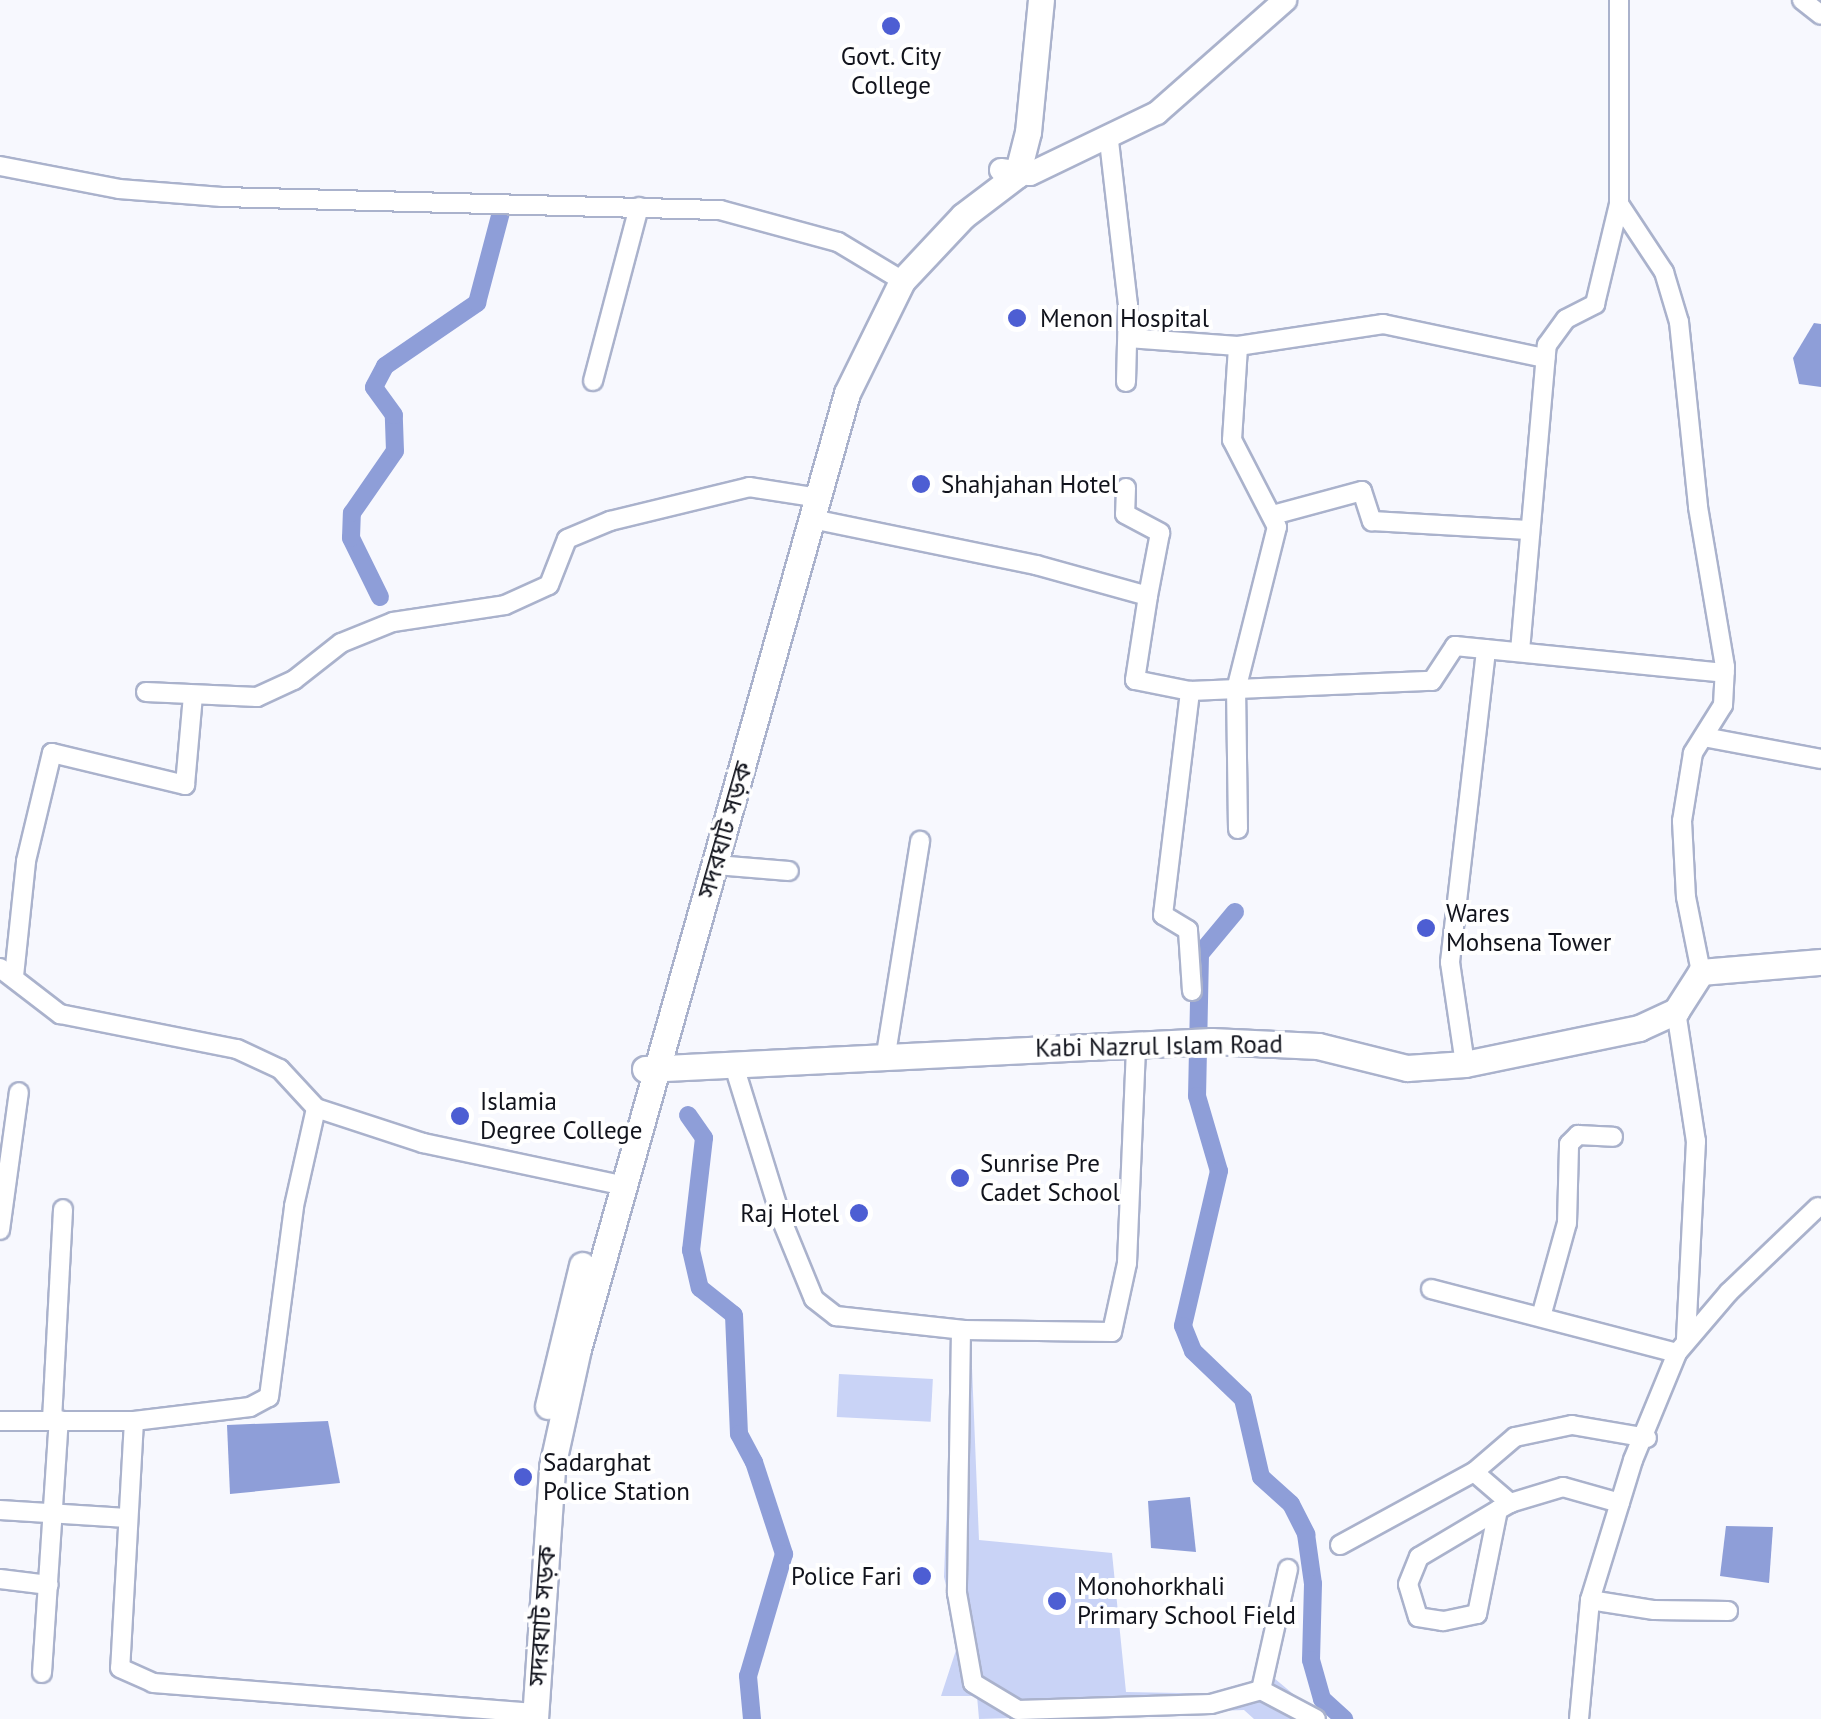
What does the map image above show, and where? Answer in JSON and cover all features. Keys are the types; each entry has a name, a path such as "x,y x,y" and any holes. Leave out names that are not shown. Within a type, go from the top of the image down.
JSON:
{"main road":[{"path":"1009,172 1026,0"},
{"path":"1009,172 1028,132 1041,0"},
{"name":"সদরঘাট সড়ক","path":"528,1716 552,1467 613,1182 716,864 837,390 893,275 1009,172"},
{"name":"সদরঘাট সড়ক","path":"652,1069 809,508 847,393 893,293 1009,172"},
{"path":"1676,1011 1701,972 1821,962"},
{"name":"Kabi Nazrul Islam Road","path":"652,1069 735,1069 886,1054 1200,1042 1318,1046 1407,1068 1465,1064 1596,1040 1676,1011"}],"street":[{"path":"1009,172 1108,141 1158,113 1285,0"},
{"path":"1520,651 1544,358 1566,319 1595,304 1618,204 1619,0"},
{"path":"1802,0 1821,16"},
{"path":"1108,141 1128,338 1126,382"},
{"path":"0,166 119,188 222,197 720,210 838,242 893,275"},
{"path":"1618,204 1664,272 1678,322 1725,673 1723,705 1693,753 1682,822 1686,897 1701,972"},
{"path":"593,380 639,206"},
{"path":"1128,338 1238,346 1383,324 1544,358"},
{"path":"1238,346 1232,440 1277,527 1248,618 1236,690 1238,829"},
{"path":"146,692 257,697 294,680 341,643 393,622 505,605 549,584 567,539 658,504 749,487 809,508 1148,596"},
{"path":"1126,488 1125,514 1160,533 1135,680 1190,691 1432,681 1455,646 1725,673"},
{"path":"1273,515 1362,491 1372,521 1528,530"},
{"path":"1465,1064 1450,962 1486,648"},
{"path":"1190,691 1163,915 1186,926 1192,991"},
{"path":"193,696 185,785 52,753 26,861 7,972 60,1014 237,1049 280,1070 316,1108 424,1143 613,1182"},
{"path":"1704,738 1821,759"},
{"path":"886,1054 920,842"},
{"path":"716,864 790,870"},
{"path":"1579,1719 1590,1600 1620,1503 1682,1347 1696,1141 1676,1011"},
{"path":"735,1069 782,1221 814,1299 836,1316 960,1330 1116,1330 1127,1263 1136,1045"},
{"path":"0,1230 19,1092"},
{"path":"2,1424 134,1421 250,1407 270,1397 294,1206 316,1108"},
{"path":"1542,1313 1567,1223 1569,1144 1578,1135 1613,1137"},
{"path":"1682,1347 1820,1206"},
{"path":"42,1673 53,1515 63,1210"},
{"path":"1430,1289 1682,1347"},
{"path":"960,1330 956,1593 973,1683 1018,1710 1211,1704 1261,1690 1316,1719"},
{"path":"134,1421 120,1668 133,1677 528,1716"},
{"path":"1340,1545 1474,1472 1515,1437 1572,1424 1647,1438"},
{"path":"1474,1472 1504,1506"},
{"path":"1504,1506 1477,1614 1443,1621 1418,1617 1408,1584 1419,1558 1504,1506 1563,1487 1620,1503"},
{"path":"0,1510 127,1518"},
{"path":"1261,1690 1288,1569"},
{"path":"0,1579 49,1585"},
{"path":"1590,1600 1654,1610 1728,1611"}],"shaded area":[{"path":"953,1342 971,1343 979,1540 1112,1553 1126,1692 1231,1694 1238,1685 1274,1678 1323,1719 1254,1719 1244,1710 979,1719 977,1696 941,1696 959,1641 944,1577"},
{"path":"839,1374 933,1379 931,1422 837,1417"}],"water":[{"path":"1814,323 1821,324 1821,387 1799,384 1793,358"},
{"path":"328,1421 340,1483 230,1494 227,1425"},
{"path":"1190,1497 1196,1552 1151,1548 1148,1501"},
{"path":"1726,1526 1773,1527 1769,1583 1720,1576"}],"waterway":[{"path":"380,597 351,538 352,513 395,451 394,415 374,387 385,366 477,303 501,212"},
{"path":"1235,912 1200,954 1197,1096 1219,1171 1183,1326 1193,1351 1243,1399 1261,1477 1291,1504 1306,1534 1313,1584 1311,1660 1322,1699 1344,1719"},
{"path":"688,1115 704,1138 691,1250 700,1288 734,1315 739,1434 754,1462 784,1554 748,1676 752,1719"}],"place":[{"name":"Govt. City College","path":"891,26"},
{"name":"Menon Hospital","path":"1017,318"},
{"name":"Shahjahan Hotel","path":"921,484"},
{"name":"Wares Mohsena Tower","path":"1426,928"},
{"name":"Islamia Degree College","path":"460,1116"},
{"name":"Sunrise Pre Cadet School","path":"960,1178"},
{"name":"Raj Hotel","path":"859,1213"},
{"name":"Sadarghat Police Station","path":"523,1477"},
{"name":"Police Fari","path":"922,1576"},
{"name":"Monohorkhali Primary School Field","path":"1057,1601"}]}
